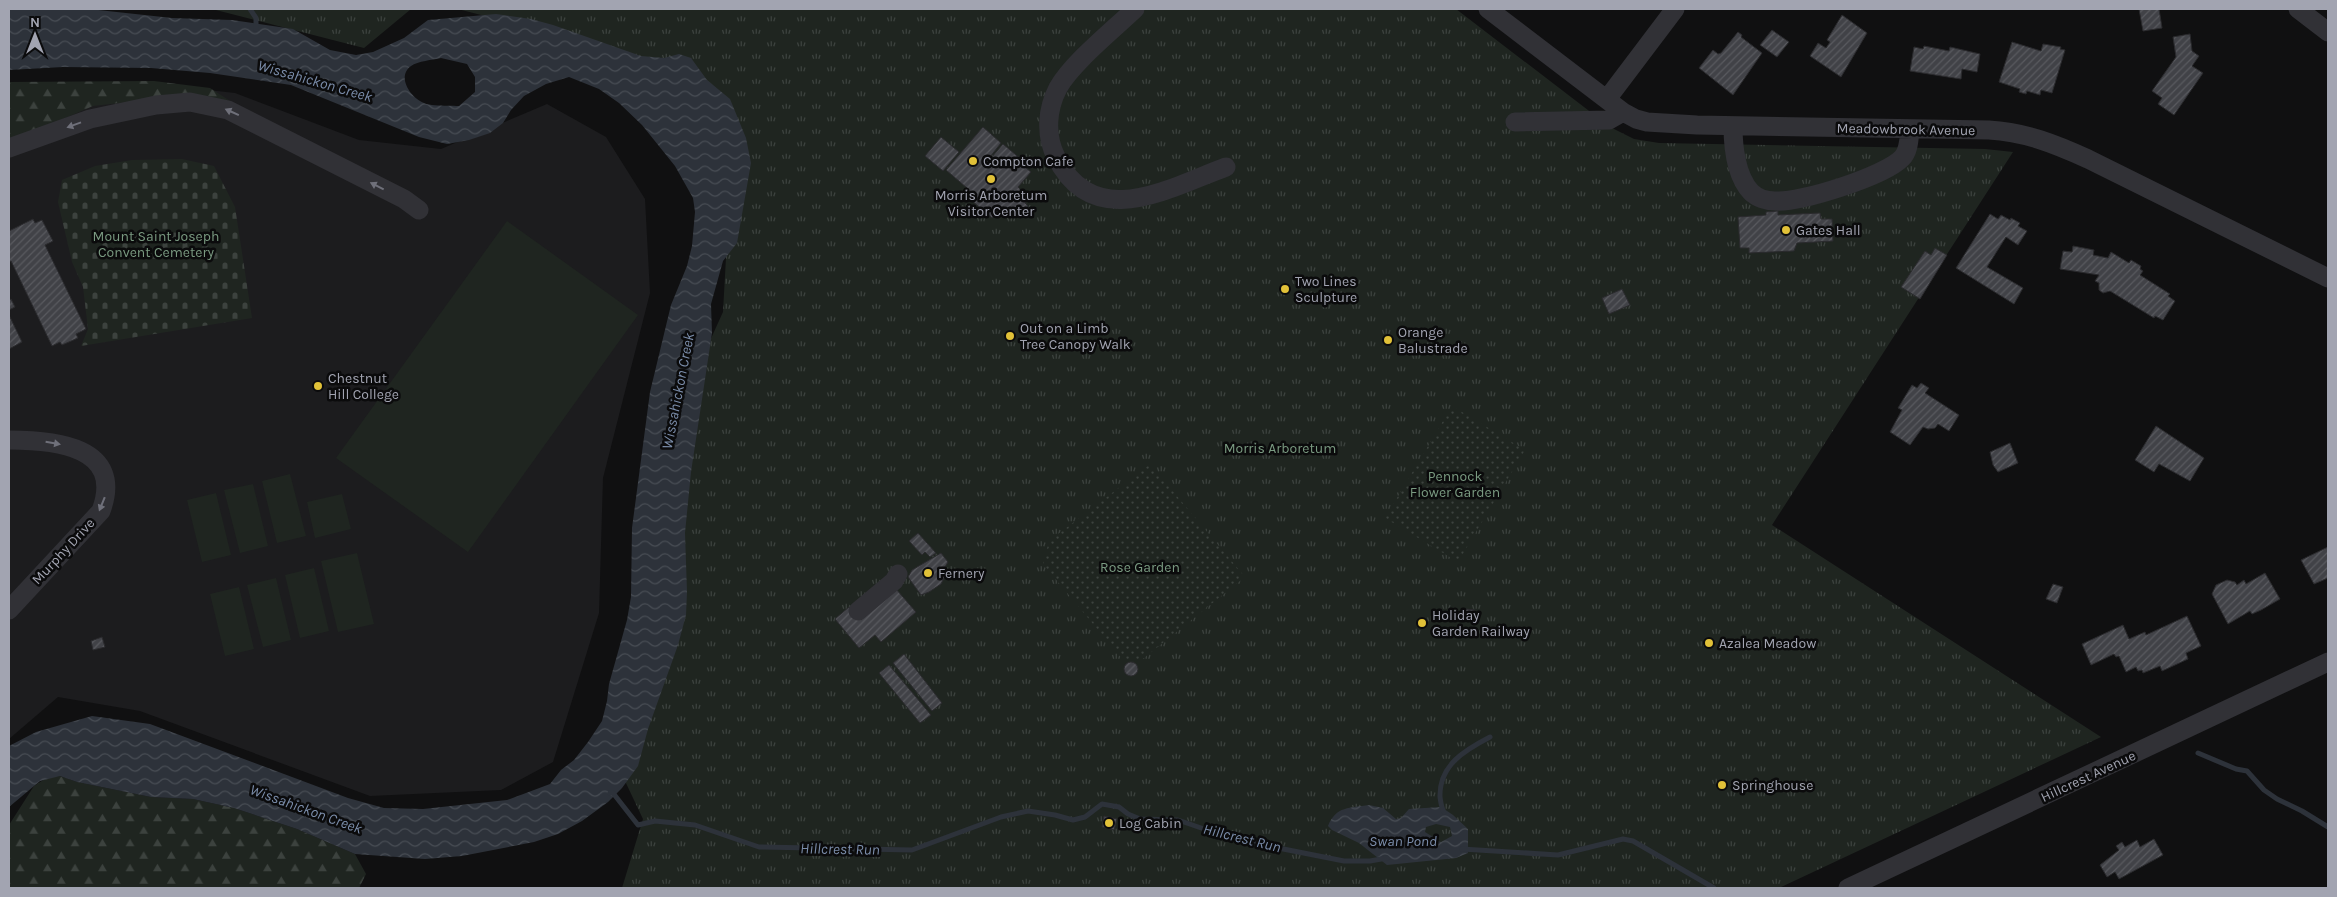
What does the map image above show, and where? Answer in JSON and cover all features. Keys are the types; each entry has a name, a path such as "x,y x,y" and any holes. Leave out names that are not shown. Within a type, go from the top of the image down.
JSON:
{"street":[{"path":"1135,9 1065,78 1052,100 1049,133 1060,165 1076,184 1085,191 1096,196 1121,200 1148,196 1226,167"},
{"name":"Meadowbrook Avenue","path":"1488,9 1623,112 1636,119 1647,122 1733,126 2005,131 2035,137 2088,159 2328,278"},
{"path":"1607,99 1675,9"},
{"path":"2298,9 2328,32"},
{"path":"9,148 90,119 156,105 190,102 228,110 404,200 419,210"},
{"path":"1515,122 1609,120 1623,112"},
{"path":"1733,126 1733,146 1744,181 1751,192 1762,199 1777,202 1833,190 1882,171 1902,158 1907,150 1910,129"},
{"name":"Murphy Drive","path":"9,440 55,442 80,450 94,460 103,473 106,485 106,497 101,511 9,610"},
{"path":"858,611 894,581 898,574"},
{"name":"Hillcrest Avenue","path":"1848,888 2328,662"}],"shaded area":[{"name":"Chestnut Hill College","path":"173,86 235,93 359,140 441,149 547,104 606,137 645,199 650,293 603,478 599,613 553,762 501,790 370,796 140,711 58,697 9,739 9,87"}],"green space":[{"path":"203,9 411,9 364,48 216,10"},
{"name":"Morris Arboretum","path":"458,9 1456,9 1610,127 1634,139 1659,143 1985,149 2013,152 1772,525 2101,737 1779,888 622,888 643,819 625,781 671,427 723,312 729,204 546,32"},
{"path":"154,81 210,88 230,101 182,96 93,106 9,142 9,82"},
{"name":"Mount Saint Joseph Convent Cemetery","path":"182,159 214,166 235,207 252,318 81,346 88,329 83,287 72,262 58,202 62,180 95,166 132,160"},
{"path":"507,221 638,315 468,552 336,458"},
{"name":"Pennock Flower Garden","path":"1452,406 1525,450 1458,562 1385,518"},
{"name":"Rose Garden","path":"1150,464 1245,577 1139,662 1123,660 1043,564 1049,541"},
{"path":"290,474 306,536 277,543 262,481"},
{"path":"253,484 268,546 240,553 224,490"},
{"path":"216,493 231,555 202,562 187,500"},
{"path":"342,494 351,529 315,538 307,502"},
{"path":"357,553 374,624 338,632 321,561"},
{"path":"314,568 329,631 300,638 285,575"},
{"path":"276,578 291,640 263,647 247,585"},
{"path":"239,587 254,649 225,656 210,594"},
{"path":"60,776 77,782 151,797 193,799 234,808 297,829 355,854 366,874 359,888 9,888 9,825 34,786 48,777"}],"water":[{"name":"Wissahickon Creek","path":"9,9 89,9 172,18 232,20 293,29 330,50 356,55 373,52 404,38 428,20 496,14 531,19 553,25 641,56 664,58 679,54 691,58 707,80 730,99 746,138 751,163 737,243 723,261 711,304 712,333 691,472 685,533 686,615 678,645 648,729 638,766 622,788 608,802 582,821 558,834 534,842 462,856 425,859 355,854 297,829 234,808 193,799 151,797 77,782 60,776 40,781 9,807 9,746 36,732 92,716 150,724 348,798 384,808 423,809 507,800 550,784 561,770 574,760 602,721 609,684 627,620 631,597 632,528 650,392 671,305 687,266 692,246 695,212 693,198 675,166 642,125 619,103 599,89 569,77 546,84 524,96 511,110 503,123 490,133 469,140 447,144 419,137 291,85 210,73 151,68 63,67 9,70","holes":["441,58 467,64 475,77 475,92 459,106 424,103 414,97 405,81 405,76 411,66 421,62"]},
{"name":"Swan Pond","path":"1369,805 1383,808 1396,819 1401,818 1409,809 1441,807 1468,829 1468,853 1456,858 1387,865 1359,843 1332,830 1328,826 1331,819 1339,811","holes":["1436,824 1450,827 1452,836 1441,842 1425,832 1426,827"]}],"building":[{"path":"2139,9 2159,9 2162,28 2143,31"},
{"path":"1842,15 1867,33 1841,77 1810,56 1818,43 1826,48 1830,42 1827,40"},
{"path":"1772,30 1789,42 1777,57 1760,45"},
{"path":"1738,32 1742,35 1741,37 1762,53 1733,95 1699,68 1713,50 1718,54 1721,53"},
{"path":"2190,34 2192,51 2199,56 2192,66 2203,73 2174,115 2158,104 2162,98 2152,91 2176,57 2173,37"},
{"path":"2012,42 2041,51 2043,44 2061,47 2060,49 2065,50 2052,93 2041,90 2040,95 2027,91 2026,94 2019,92 2020,89 1999,82"},
{"path":"1924,46 1949,51 1950,47 1980,54 1977,72 1962,69 1961,79 1910,71 1914,47 1923,49"},
{"name":"Morris Arboretum Visitor Center","path":"983,127 1001,143 991,158 1003,144 1022,160 1020,163 1031,172 1018,187 1029,199 1025,203 1028,206 1023,213 1020,210 1016,215 1013,212 1012,214 1003,206 992,218 963,193 967,188 946,170"},
{"path":"941,137 959,152 943,171 925,156"},
{"name":"Gates Hall","path":"1778,211 1778,215 1820,213 1821,219 1832,219 1833,241 1797,243 1794,251 1749,253 1749,248 1740,248 1738,217 1766,215 1766,212"},
{"path":"1990,214 1998,219 2001,215 2010,220 2011,218 2020,223 2018,226 2027,231 2018,245 2006,237 1987,267 2023,288 2014,304 1956,268"},
{"path":"33,219 35,223 42,220 53,241 45,245 86,329 76,334 78,338 62,345 60,342 52,346 11,261 9,262 9,231"},
{"path":"2073,246 2094,250 2093,255 2108,258 2111,252 2129,263 2131,260 2141,266 2140,269 2143,271 2140,275 2170,294 2168,296 2175,301 2163,320 2155,316 2154,318 2110,291 2103,293 2099,290 2099,283 2095,281 2099,275 2060,269 2063,251 2072,252"},
{"path":"1935,248 1947,255 1920,299 1901,287 1925,251 1931,255"},
{"path":"1622,289 1630,305 1609,314 1602,298"},
{"path":"11,299 15,307 9,310 9,300"},
{"path":"9,315 22,342 9,349"},
{"path":"1921,383 1929,388 1925,393 1959,415 1949,431 1938,424 1935,428 1928,429 1923,427 1910,445 1890,432 1902,410 1898,408 1912,385 1917,388"},
{"path":"2156,426 2204,458 2190,481 2159,464 2154,472 2135,460"},
{"path":"2010,443 2018,463 1998,472 1993,465 1990,452"},
{"path":"918,533 936,553 930,557 925,552 922,555 909,541"},
{"path":"2328,547 2328,578 2314,584 2301,560"},
{"name":"Fernery","path":"941,553 948,562 945,567 945,576 941,584 921,595 908,577 912,570"},
{"path":"2265,573 2280,599 2252,614 2250,611 2228,624 2212,594 2216,585 2227,580 2235,582 2237,585 2244,580 2246,584"},
{"path":"2053,584 2063,587 2057,603 2046,599"},
{"path":"896,589 916,612 881,642 875,635 859,648 835,619 849,607 861,620"},
{"path":"1465,609 1475,610 1475,620 1464,619"},
{"path":"2187,616 2201,646 2186,653 2188,659 2162,671 2160,666 2143,673 2142,670 2138,671 2136,667 2126,672 2119,656 2116,657 2114,654 2091,665 2082,644 2123,625 2129,639 2145,632 2146,635"},
{"path":"102,637 105,647 93,650 91,641"},
{"path":"904,654 942,703 932,711 893,663"},
{"path":"1128,662 1134,662 1138,669 1134,676 1128,676 1124,672 1124,666"},
{"path":"889,665 931,715 920,723 879,673"},
{"name":"Log Cabin","path":"1104,816 1117,819 1114,830 1102,827"},
{"path":"2154,839 2163,855 2119,879 2115,872 2107,877 2100,865 2119,850 2116,846 2122,842 2125,847 2137,840 2140,847"}],"waterway":[{"path":"250,9 256,18 256,29"},
{"path":"1444,812 1440,797 1441,786 1449,767 1463,753 1490,737"},
{"name":"Hillcrest Run","path":"2198,753 2236,769 2247,771 2264,790 2277,799 2302,811 2328,827"},
{"name":"Hillcrest Run","path":"610,793 613,793 638,825 655,821 695,825 759,847 912,850 1001,817 1028,811 1073,820 1085,817 1102,804 1119,807 1128,814 1140,819 1178,820 1233,839 1344,861 1370,861 1387,858"},
{"name":"Hillcrest Run","path":"1462,849 1558,855 1623,839 1633,841 1714,888"}],"place":[{"name":"Compton Cafe","path":"973,161"},
{"name":"Morris Arboretum Visitor Center","path":"991,179"},
{"name":"Gates Hall","path":"1786,230"},
{"name":"Two Lines Sculpture","path":"1285,289"},
{"name":"Out on a Limb Tree Canopy Walk","path":"1010,336"},
{"name":"Orange Balustrade","path":"1388,340"},
{"name":"Chestnut Hill College","path":"318,386"},
{"name":"Fernery","path":"928,573"},
{"name":"Holiday Garden Railway","path":"1422,623"},
{"name":"Azalea Meadow","path":"1709,643"},
{"name":"Springhouse","path":"1722,785"},
{"name":"Log Cabin","path":"1109,823"}]}
